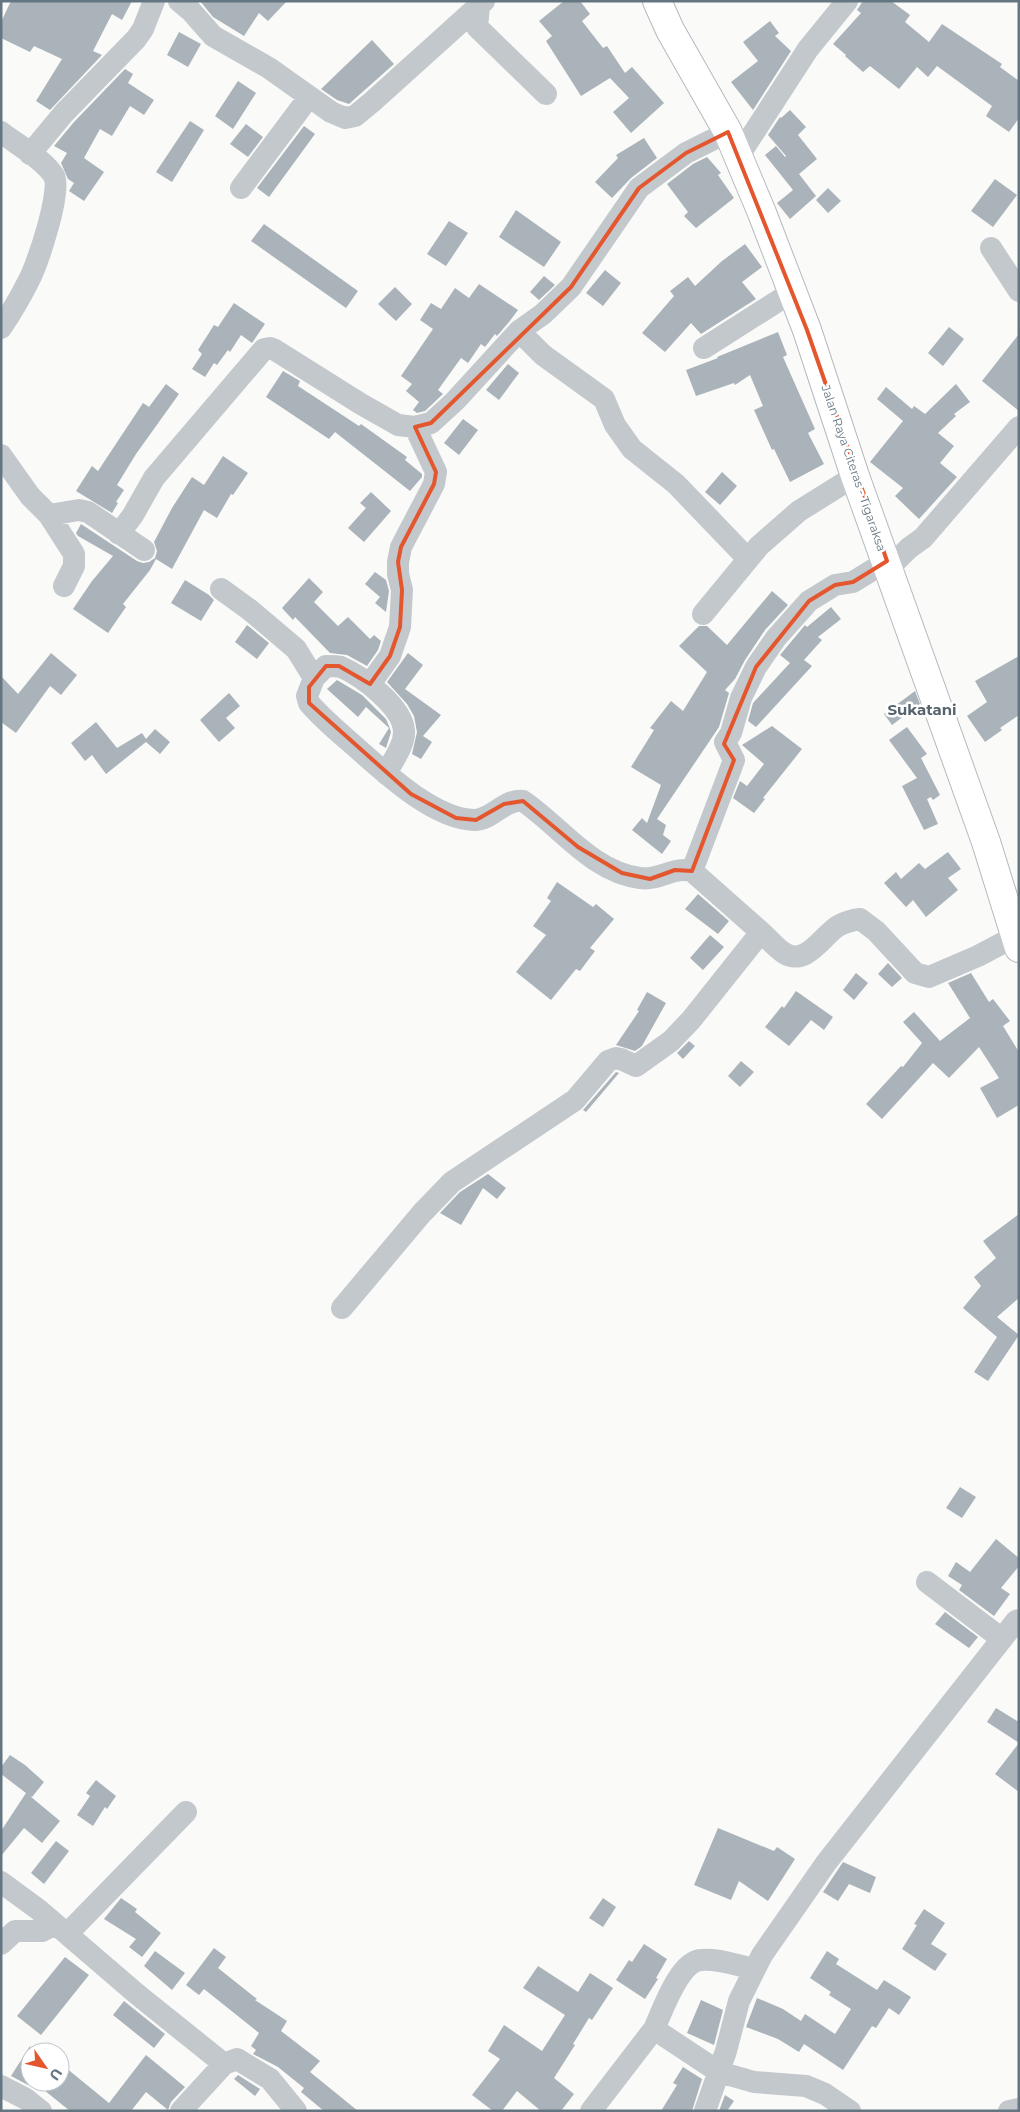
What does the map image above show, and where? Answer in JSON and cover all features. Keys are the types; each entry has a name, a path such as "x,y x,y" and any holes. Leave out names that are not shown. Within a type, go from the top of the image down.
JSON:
{"main road":[{"name":"Jalan Raya Citeras - Tigaraksa","path":"657,1 670,30 728,132 762,213 792,292 855,476 986,842 1017,942"}],"street":[{"path":"30,154 64,113 136,39 143,29 154,1"},
{"path":"178,1 191,11 213,36 269,68 331,112 345,118 354,116 372,102 482,4"},
{"path":"738,157 808,49 847,1"},
{"path":"482,4 477,27 546,94"},
{"path":"241,188 309,97"},
{"path":"1,132 48,168 57,183 55,198 41,249 29,280 1,328"},
{"path":"119,534 133,515 154,478 264,349 276,350 398,425 416,428 431,423 455,401 520,331 571,287 639,188 686,153 728,132"},
{"path":"991,248 1019,292"},
{"path":"704,348 792,292"},
{"path":"520,331 542,355 604,399 615,425 632,449 676,484 748,559"},
{"path":"692,871 734,760 725,742 730,733 741,698 756,667 776,638 809,601 836,585 853,582 888,565 923,538 1019,427"},
{"path":"370,684 390,656 400,627 402,590 398,574 398,562 401,547 434,484 436,472 416,428"},
{"path":"1,456 30,496 49,514 74,554 74,566 64,586"},
{"path":"703,614 759,546 799,511 855,476"},
{"path":"49,514 79,510 88,512 144,550"},
{"path":"221,589 250,610 296,649 314,678"},
{"path":"386,774 404,741 404,731 398,712 370,684 339,666 326,666 314,678 307,696 309,703 386,774 412,794 456,818 476,820 489,816 504,804 514,800 522,801 599,862 632,876 650,879 662,877 675,870 684,869 692,871 783,952 791,956 798,956 816,946 837,927 852,920 860,920 876,931 915,974 929,977 1017,942"},
{"path":"342,1308 452,1182 575,1100 608,1061 616,1058 636,1066 671,1041 691,1020 761,932"},
{"path":"927,1582 1002,1639"},
{"path":"706,2111 726,2051 738,2000 762,1955 826,1862 1016,1621 1019,1620"},
{"path":"1,1944 15,1931 61,1929 186,1812"},
{"path":"1,1882 61,1929 138,1995 224,2064"},
{"path":"591,2111 654,2029 672,1989 679,1978 695,1961 707,1960 755,1969"},
{"path":"654,2029 719,2072 754,2082 806,2086 825,2094 850,2111"},
{"path":"181,2111 224,2064 237,2059 270,2079 296,2111"},
{"path":"1,2086 26,2099 41,2111"},
{"path":"1009,2111 1019,2109"}],"highlighted area":[{"path":"728,132 807,330 887,561 853,582 835,585 809,601 756,667 724,744 734,760 692,871 675,870 650,879 622,873 578,847 523,801 504,804 476,820 456,818 411,794 309,703 309,687 326,666 339,666 370,684 390,656 400,627 402,590 398,562 401,547 434,484 436,472 415,427 431,423 571,287 639,188 686,153"}],"building":[{"path":"11,1 132,1 122,20 112,14 93,51 102,55 50,110 36,101 62,59 34,46 30,52 1,38 1,22"},
{"path":"200,1 287,1 268,21 259,13 244,36 213,17"},
{"path":"564,1 580,1 590,14 582,21 603,48 607,46 625,73 632,67 664,103 631,133 613,112 629,98 610,78 581,96 546,41 552,36 539,21"},
{"path":"863,1 891,1 910,15 905,22 929,42 942,24 1002,64 1000,67 1019,81 1019,118 1009,132 986,116 992,106 937,66 928,77 917,67 899,89 870,66 863,72 845,56 833,44 861,13 857,10"},
{"path":"770,21 779,33 775,36 791,51 753,110 731,82 758,61 743,42"},
{"path":"179,32 201,44 188,67 167,55"},
{"path":"372,40 394,64 349,104 337,100 321,89"},
{"path":"125,69 133,74 128,83 154,100 144,115 130,106 112,136 100,129 84,158 104,172 84,201 69,191 74,183 68,179 61,163 67,153 54,146 74,122"},
{"path":"238,81 256,93 233,129 215,116"},
{"path":"790,110 806,127 798,135 817,159 799,174 816,196 790,219 777,203 793,190 765,155 776,146 786,156 768,135 780,117"},
{"path":"190,121 204,130 172,182 156,172"},
{"path":"246,124 263,137 248,157 230,144"},
{"path":"304,126 315,134 269,197 257,188"},
{"path":"644,138 657,158 631,178 612,198 595,182 618,158 616,155"},
{"path":"707,157 721,173 718,175 734,198 696,228 684,216 688,212 667,184 693,164"},
{"path":"995,179 1017,195 993,227 971,211"},
{"path":"828,188 841,201 828,213 816,200"},
{"path":"516,210 561,242 544,267 499,237"},
{"path":"449,221 468,233 446,266 427,254"},
{"path":"264,224 358,291 346,308 251,241"},
{"path":"745,244 762,267 742,282 756,299 701,334 691,323 665,352 642,333 674,296 670,291 688,277 695,286 722,261"},
{"path":"605,270 621,283 603,306 586,293"},
{"path":"544,276 555,285 539,300 530,292"},
{"path":"479,284 518,310 497,336 495,334 485,347 481,344 468,363 461,358 438,390 443,394 425,411 417,413 413,410 419,402 406,391 412,384 401,376 433,329 420,320 431,303 441,309 455,288 469,298"},
{"path":"395,287 412,304 396,321 378,304"},
{"path":"234,303 265,324 252,343 241,335 230,352 228,350 217,365 214,363 205,377 192,369 202,354 198,350 214,325 218,327"},
{"path":"949,327 964,339 943,366 928,353"},
{"path":"778,332 787,355 783,357 815,429 808,433 824,464 790,482 774,449 772,450 754,410 763,406 750,375 735,385 734,383 696,396 686,370"},
{"path":"1019,334 1019,411 982,381"},
{"path":"508,364 519,373 499,400 486,390"},
{"path":"283,371 300,381 298,386 359,426 361,424 407,457 405,460 422,474 422,477 410,491 335,432 329,439 266,397"},
{"path":"166,384 179,394 136,454 117,485 124,490 116,502 118,503 112,513 76,491 92,466 98,471 143,403 149,407"},
{"path":"956,384 970,402 954,414 956,416 938,433 954,446 940,463 957,477 919,519 895,496 903,488 870,462 903,421 877,399 886,387 912,409 914,406 925,414"},
{"path":"463,419 478,430 459,455 444,443"},
{"path":"223,456 248,473 233,495 231,494 217,518 204,510 172,569 156,559 150,570 123,604 126,607 108,633 73,609 92,581 113,556 78,536 76,533 81,524 137,561 149,562 155,558 157,551 154,542 172,508 192,477 204,485"},
{"path":"722,472 737,486 720,505 705,492"},
{"path":"371,492 391,511 364,542 348,528 366,508 360,503"},
{"path":"375,572 386,580 389,591 386,612 375,603 380,597 365,584"},
{"path":"309,578 323,592 314,602 338,626 348,617 370,639 374,635 381,641 378,650 367,666 347,655 330,653 295,617 293,620 282,608"},
{"path":"185,580 214,600 201,621 171,603"},
{"path":"772,591 788,605 765,630 735,679 725,690 729,693 719,727 657,819 666,825 663,835 671,841 662,854 632,830 642,818 647,823 661,785 631,767 654,730 650,728 671,701 683,711 707,672 679,646 699,626 707,626 727,645"},
{"path":"831,607 841,619 818,637 822,640 804,660 812,666 756,727 748,721 753,703 790,663 780,655 805,625 807,627"},
{"path":"247,625 269,643 257,659 235,642"},
{"path":"51,653 77,675 61,695 50,686 16,733 1,722 1,676 18,694"},
{"path":"408,653 423,665 405,689 441,715 423,736 432,742 421,759 412,754 417,732 414,716 407,704 387,682"},
{"path":"1019,656 1019,715 1000,728 1002,730 985,742 967,716 987,702 975,681"},
{"path":"337,680 362,695 386,719 391,732 386,748 379,744 389,728 366,707 358,717 327,689"},
{"path":"915,691 920,704 892,725 884,714"},
{"path":"229,693 240,706 226,718 235,728 219,742 200,720"},
{"path":"96,722 117,748 142,733 146,739 155,729 170,742 160,754 146,742 106,774 92,755 85,761 71,743"},
{"path":"772,726 802,749 763,798 765,799 754,813 733,798 740,781 747,786 764,764 742,745"},
{"path":"907,727 927,754 921,758 940,795 933,800 931,797 927,799 938,824 924,830 902,786 917,778 889,740"},
{"path":"948,852 961,869 948,878 958,890 926,917 913,900 906,907 884,883 896,872 901,879 919,863 925,869"},
{"path":"557,882 593,907 596,904 614,919 590,948 595,951 580,971 576,969 551,1000 516,972 546,935 533,926 551,901 547,898"},
{"path":"698,894 729,921 718,934 685,909"},
{"path":"710,935 724,947 703,970 690,958"},
{"path":"888,963 902,978 892,987 878,974"},
{"path":"856,973 868,983 854,1000 843,990"},
{"path":"971,973 989,1002 993,999 1010,1021 1003,1026 1019,1052 1019,1105 997,1118 980,1088 999,1078 979,1047 949,1078 933,1063 882,1119 866,1104 901,1066 903,1067 922,1043 903,1022 914,1012 940,1041 970,1018 948,983"},
{"path":"796,991 833,1017 824,1030 811,1020 789,1046 765,1027 782,1006 784,1008"},
{"path":"647,992 666,1003 642,1046 635,1051 616,1045 639,1011 637,1010"},
{"path":"689,1041 695,1046 683,1059 677,1053"},
{"path":"741,1061 754,1072 740,1087 728,1076"},
{"path":"616,1072 619,1073 586,1112 583,1110"},
{"path":"488,1174 506,1188 497,1199 483,1188 461,1225 440,1213 460,1192"},
{"path":"1019,1214 1019,1298 997,1317 1019,1335 988,1381 974,1372 997,1337 963,1308 981,1286 974,1277 996,1258 983,1241"},
{"path":"960,1487 976,1497 962,1518 946,1508"},
{"path":"996,1539 1019,1558 1019,1566 1001,1588 1010,1594 994,1616 959,1590 962,1585 948,1576 956,1562 970,1572"},
{"path":"945,1612 978,1637 969,1648 935,1624"},
{"path":"996,1708 1019,1722 1019,1743 987,1722"},
{"path":"1019,1743 1019,1792 995,1774"},
{"path":"10,1755 44,1782 32,1797 30,1796 60,1821 42,1843 24,1828 1,1856 1,1831 26,1793 1,1774 1,1767"},
{"path":"96,1780 116,1796 107,1809 105,1807 93,1826 77,1815 90,1796 86,1793"},
{"path":"718,1828 774,1851 777,1847 795,1859 768,1901 739,1881 731,1900 694,1885"},
{"path":"56,1841 69,1851 44,1884 31,1873"},
{"path":"843,1862 876,1877 870,1893 849,1884 838,1901 823,1892"},
{"path":"121,1898 137,1909 135,1912 161,1933 142,1957 129,1947 136,1939 104,1919"},
{"path":"603,1898 616,1907 603,1927 589,1918"},
{"path":"924,1909 945,1923 931,1944 947,1954 935,1971 902,1949 917,1925 914,1924"},
{"path":"644,1944 667,1959 656,1978 658,1979 645,1999 616,1980 629,1960 632,1962"},
{"path":"214,1948 226,1957 218,1968 257,1999 255,2000 287,2021 281,2031 320,2061 310,2072 358,2111 324,2111 301,2092 304,2088 278,2067 253,2054 256,2050 251,2046 259,2033 204,1989 199,1995 186,1985"},
{"path":"155,1951 185,1973 172,1990 144,1966"},
{"path":"827,1951 839,1959 836,1964 877,1990 884,1980 911,1997 899,2015 889,2008 876,2028 872,2026 843,2070 804,2044 799,2052 778,2039 746,2027 757,1998 783,2009 801,2021 805,2014 835,2034 851,2009 829,1995 831,1992 810,1978"},
{"path":"65,1957 89,1975 41,2035 17,2016"},
{"path":"538,1966 578,1992 590,1973 613,1988 592,2020 589,2018 573,2044 575,2045 554,2078 574,2094 561,2111 541,2111 517,2091 502,2111 493,2111 472,2095 500,2059 488,2051 504,2025 542,2051 565,2015 523,1988"},
{"path":"701,2000 723,2010 714,2045 687,2033"},
{"path":"124,2001 165,2034 154,2048 113,2015"},
{"path":"146,2055 185,2087 171,2102 168,2110 146,2092 131,2111 70,2111 46,2092 70,2092 70,2071 109,2103"},
{"path":"20,2062 20,2081 11,2076"},
{"path":"683,2067 702,2079 692,2111 661,2111 677,2085 673,2083"},
{"path":"238,2075 260,2089 255,2096 234,2079"},
{"path":"725,2095 734,2101 727,2111 719,2111"}],"district":[{"name":"Sukatani","path":"922,709"}]}
